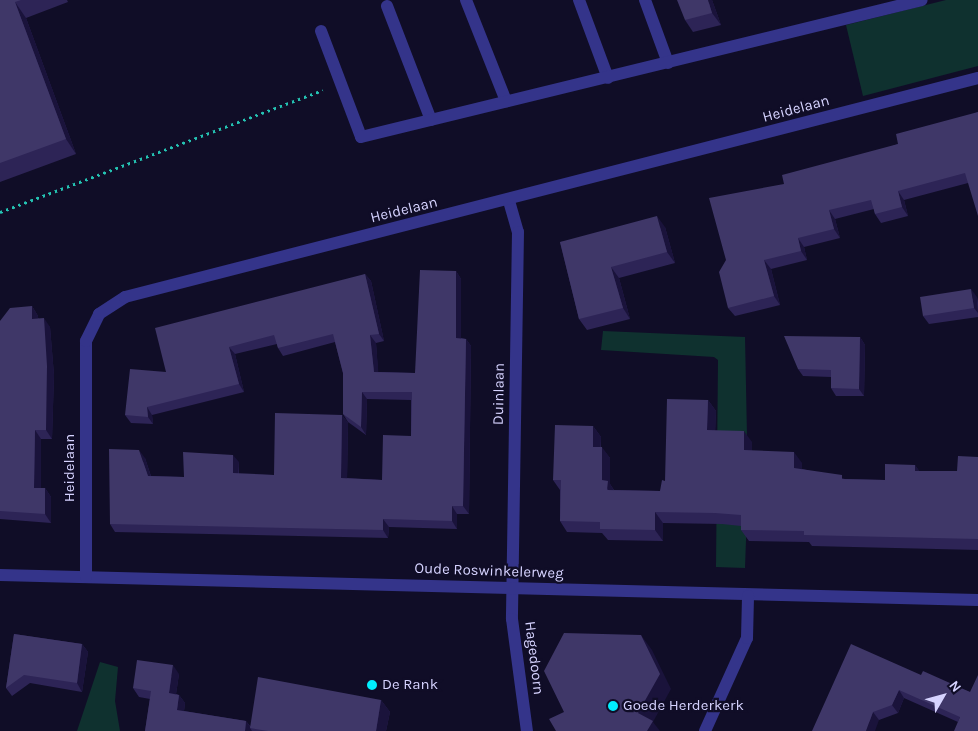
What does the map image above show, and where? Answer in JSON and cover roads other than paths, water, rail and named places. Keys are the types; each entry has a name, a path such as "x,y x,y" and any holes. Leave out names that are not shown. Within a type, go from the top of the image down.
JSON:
{"street":[{"path":"466,0 506,102"},
{"path":"579,0 608,78"},
{"path":"645,0 668,63"},
{"path":"321,31 361,137 922,0"},
{"path":"387,6 431,120"},
{"name":"Heidelaan","path":"86,577 86,341 99,314 125,297 509,201 978,78"},
{"name":"Duinlaan","path":"509,201 518,232 512,588"},
{"name":"Oude Roswinkelerweg","path":"0,575 748,596 978,600"},
{"name":"Hagedoorn","path":"512,588 512,619 527,731"},
{"path":"705,731 747,638 748,596"}],"place":[{"name":"De Rank","path":"372,685"},
{"name":"Goede Herderkerk","path":"613,706"}]}
